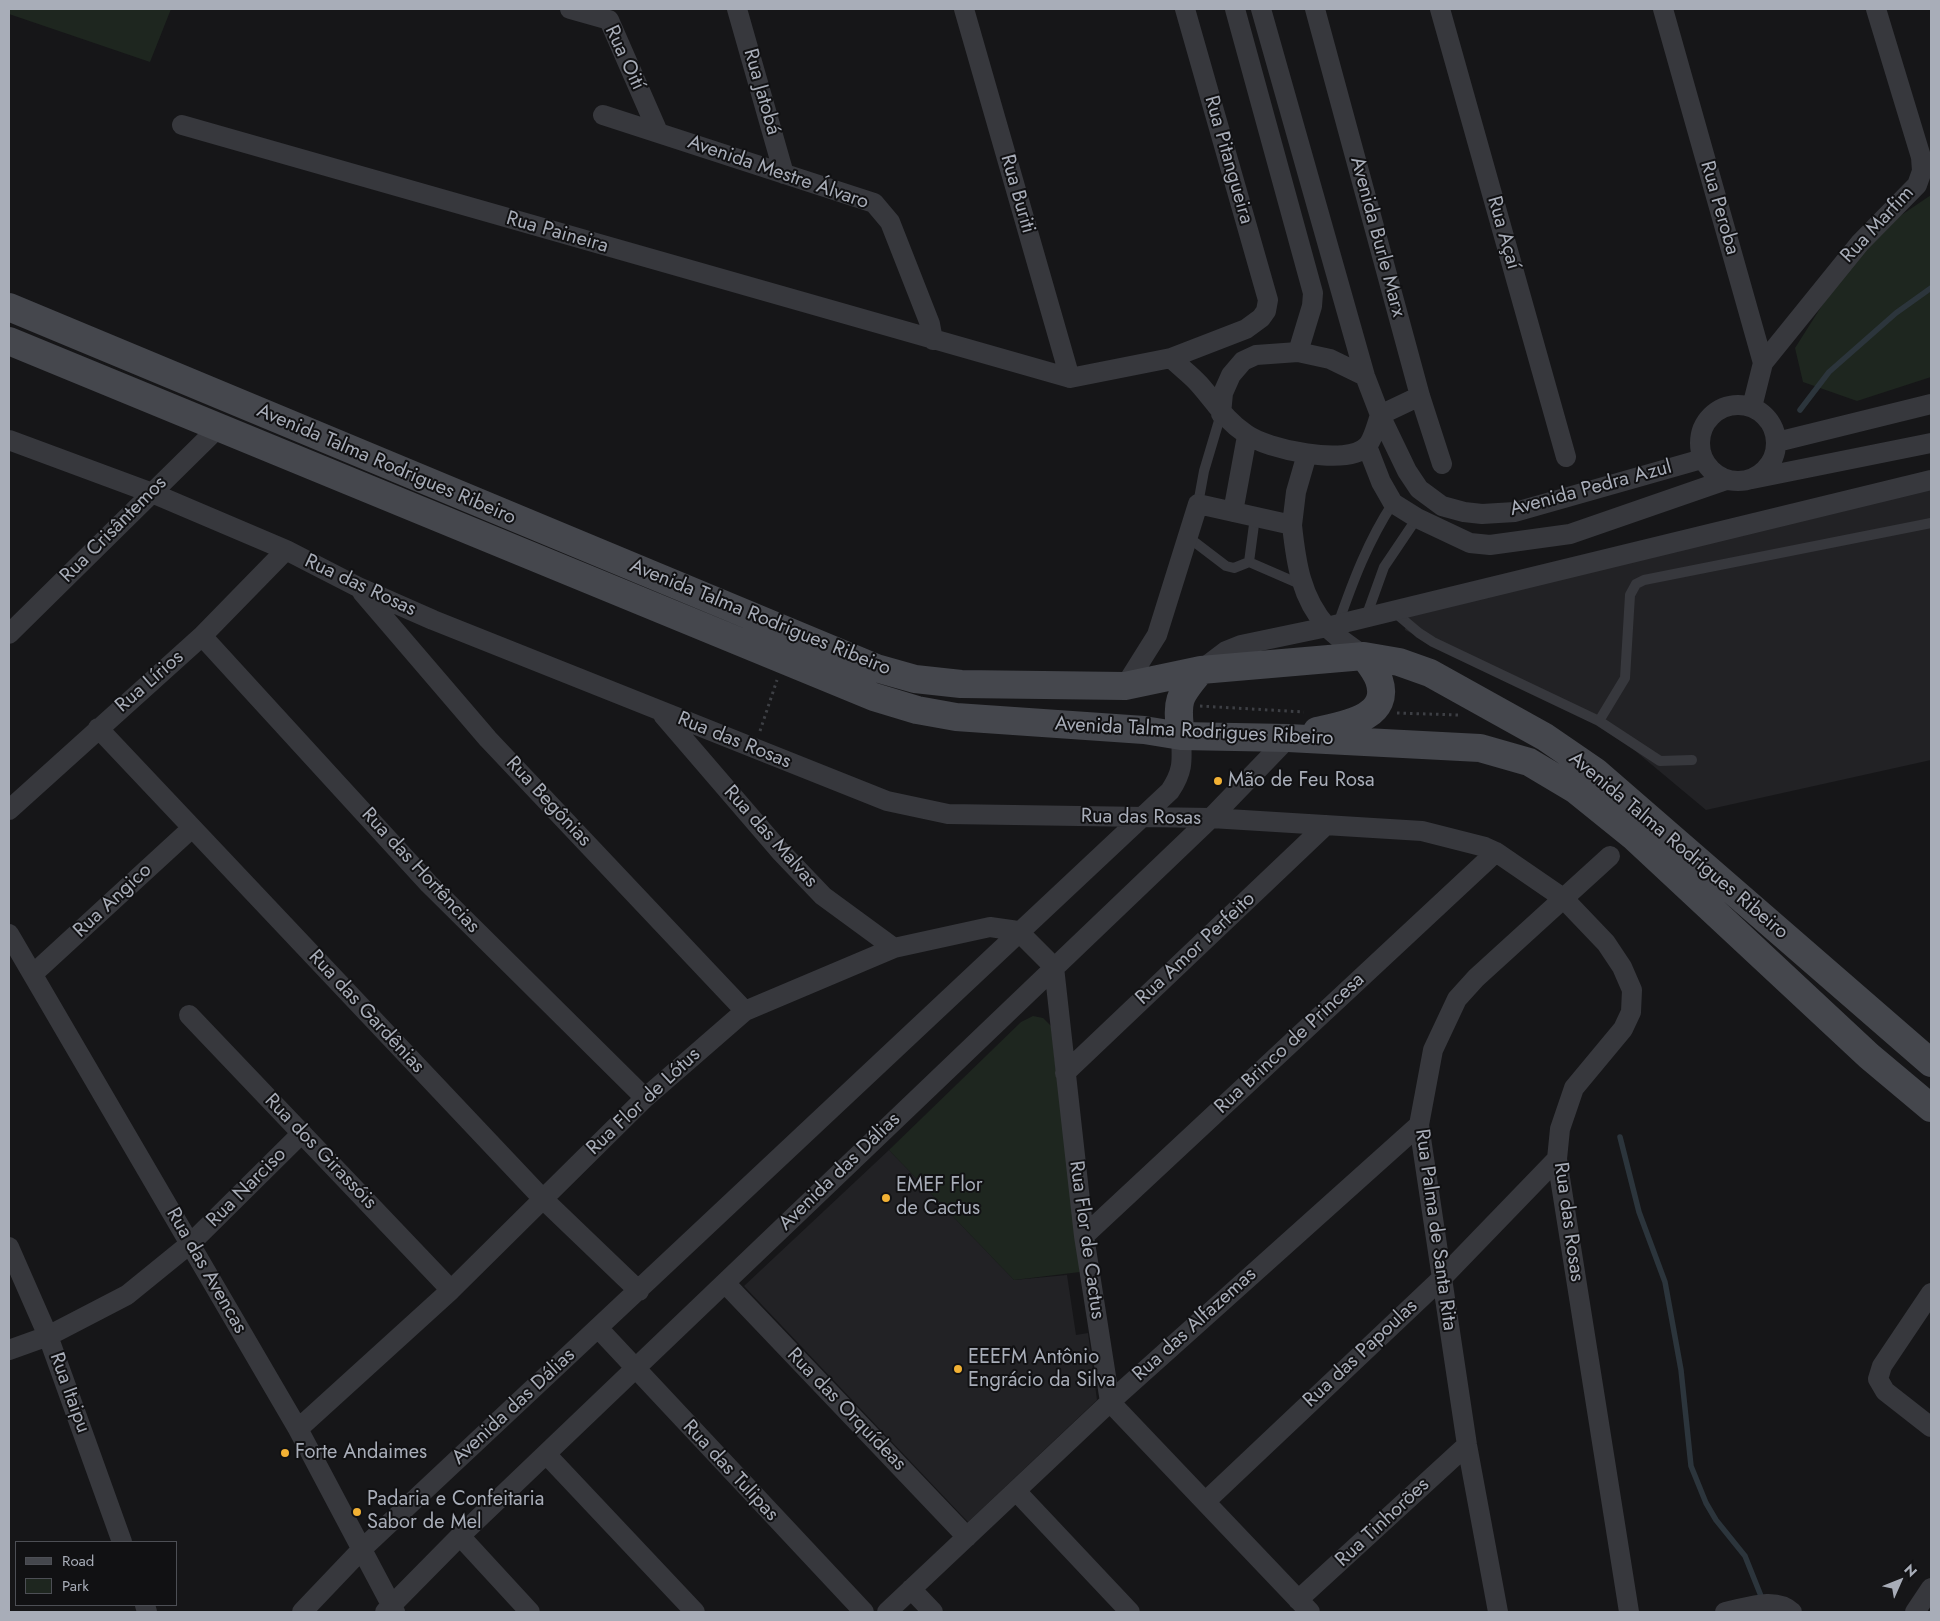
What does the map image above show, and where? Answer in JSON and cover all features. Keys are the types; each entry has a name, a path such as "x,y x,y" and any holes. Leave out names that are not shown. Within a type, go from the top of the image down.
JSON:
{"main road":[{"name":"Avenida Talma Rodrigues Ribeiro","path":"9,307 876,668 915,678 961,684 1125,686 1201,670 1364,656 1399,662 1430,673 1545,737 1596,772 1931,1063"},
{"name":"Avenida Talma Rodrigues Ribeiro","path":"9,341 874,697 917,710 956,717 1144,730 1181,736 1288,738 1480,748 1529,762 1576,790 1633,836 1869,1056 1931,1108"},
{"path":"1288,738 1350,724 1365,716 1379,704 1382,692 1378,678 1364,656"},
{"path":"1181,736 1178,705 1183,692 1201,670"}],"street":[{"name":"Rua Oití","path":"570,9 608,14 658,132"},
{"name":"Rua Jatobá","path":"737,9 784,174"},
{"name":"Rua Buriti","path":"964,9 1070,378"},
{"name":"Rua Pitangueira","path":"1171,358 1246,329 1261,318 1266,311 1268,300 1185,9"},
{"path":"1235,9 1313,293 1312,306 1298,352"},
{"path":"1260,9 1365,376 1380,415"},
{"name":"Avenida Burle Marx","path":"1315,9 1420,396 1442,464"},
{"name":"Rua Açaí","path":"1440,9 1566,457"},
{"name":"Rua Peroba","path":"1663,9 1763,363 1752,407"},
{"name":"Rua Marfim","path":"1763,363 1855,249 1917,185 1922,171 1921,157 1876,9"},
{"name":"Avenida Mestre Álvaro","path":"603,115 874,203 890,222 930,324 933,340"},
{"name":"Rua Paineira","path":"182,125 933,340"},
{"path":"933,340 1070,378 1171,358 1199,384 1221,414 1247,436 1271,446 1307,454 1355,453 1367,446 1380,415 1420,396"},
{"path":"1221,414 1223,393 1230,375 1244,361 1256,355 1298,352 1330,358 1365,376"},
{"path":"1199,384 1230,375"},
{"path":"1750,480 1764,471 1773,458 1776,442 1775,431 1762,412 1739,404 1726,406 1714,412 1706,421 1700,433 1699,446 1702,459 1712,472 1726,480 1738,482 1750,480 1931,443"},
{"path":"1776,442 1931,404"},
{"name":"Avenida Pedra Azul","path":"1380,415 1407,471 1420,490 1442,506 1464,512 1482,514 1515,512 1702,459"},
{"name":"Rua Crisântemos","path":"9,634 218,426"},
{"path":"1233,512 1247,436"},
{"name":"Rua das Rosas","path":"11,444 152,493 286,550 358,587 433,620 887,801 948,814 1211,818 1422,832 1485,846 1563,898 1606,943 1622,967 1632,990 1631,1012 1623,1029 1574,1088 1560,1129 1557,1159 1630,1612"},
{"name":"Avenida Pedra Azul","path":"1367,446 1381,482 1393,503 1416,518 1470,543 1490,545 1570,534 1726,480"},
{"path":"1307,454 1296,492 1292,525 1297,570 1302,585 1333,626 1364,656"},
{"path":"1201,670 1226,651 1241,644 1333,626 1931,480"},
{"path":"1125,686 1157,635 1198,504 1292,525"},
{"name":"Rua Lírios","path":"9,810 202,636 286,550"},
{"name":"Rua Begônias","path":"358,587 488,739 745,1011"},
{"name":"Rua das Hortências","path":"202,636 429,884 645,1098"},
{"name":"Rua das Malvas","path":"660,711 780,851 823,896 894,948"},
{"name":"Rua das Gardênias","path":"98,728 542,1198 638,1291"},
{"name":"Avenida das Dálias","path":"302,1612 362,1549 1018,931 1170,791 1179,778 1183,765 1181,736"},
{"name":"Avenida das Dálias","path":"391,1610 460,1536 1211,818 1288,738"},
{"name":"Rua Amor Perfeito","path":"1065,1073 1326,825"},
{"name":"Rua Angico","path":"33,974 192,828"},
{"name":"Rua Brinco de Princesa","path":"1084,1236 1496,852"},
{"name":"Rua Palma de Santa Rita","path":"1498,1612 1467,1445 1419,1124 1433,1050 1457,1000 1476,978 1610,856"},
{"name":"Rua Flor de Lótus","path":"298,1429 451,1290 645,1098 745,1011 894,948 990,927 1018,931"},
{"path":"1018,931 1054,967"},
{"name":"Rua das Avencas","path":"9,934 298,1429 362,1549 391,1610"},
{"name":"Rua Flor de Cactus","path":"1054,967 1084,1236 1110,1402"},
{"name":"Rua dos Girassóis","path":"189,1015 451,1290"},
{"name":"Rua das Alfazemas","path":"887,1612 1110,1402 1419,1124"},
{"name":"Rua Narciso","path":"9,1350 48,1336 127,1294 191,1243 302,1133"},
{"name":"Rua das Papoulas","path":"1204,1502 1442,1278 1557,1159"},
{"name":"Rua Itaipu","path":"9,1247 48,1336 122,1541"},
{"name":"Rua das Orquídeas","path":"725,1283 967,1537"},
{"path":"1931,1293 1882,1366 1878,1379 1884,1391 1931,1427"},
{"name":"Rua das Tulipas","path":"598,1328 634,1369 864,1612"},
{"path":"1110,1402 1304,1606"},
{"name":"Rua Tinhorões","path":"1304,1606 1467,1445"},
{"path":"546,1454 695,1612"},
{"path":"1016,1491 1130,1612"},
{"path":"460,1536 530,1612"},
{"path":"1915,1612 1931,1588"},
{"path":"911,1589 933,1612"},
{"path":"1725,1612 1762,1607 1787,1607 1792,1612"}],"lane":[{"path":"1198,504 1204,471 1221,414"},
{"path":"1333,626 1375,530 1393,503"},
{"path":"1249,562 1255,517"},
{"path":"1366,617 1384,567 1416,518"},
{"path":"1599,721 1625,678 1630,595 1636,584 1644,580 1931,523"},
{"path":"1188,537 1226,566 1234,568 1249,562 1302,585"},
{"path":"1393,611 1433,642 1599,721 1660,761 1692,760"}],"path":[{"path":"754,748 784,660"},
{"path":"1178,705 1268,712 1306,712"},
{"path":"1392,713 1464,716"}],"shaded area":[{"path":"1931,484 1931,760 1706,810 1609,729 1405,630 1407,611"},
{"name":"EEEFM Antônio Engrácio da Silva","path":"889,1150 1014,1280 1067,1275 1076,1335 1088,1333 1097,1400 968,1522 744,1286"}],"green space":[{"path":"9,9 171,9 150,62 9,14"},
{"path":"1931,195 1931,377 1857,401 1803,382 1795,348 1863,241"},
{"path":"1033,1016 1043,1018 1051,1026 1080,1272 1014,1280 889,1150 1021,1022"}],"waterway":[{"path":"1800,410 1829,372 1896,313 1931,288"},
{"path":"1620,1137 1639,1212 1665,1282 1681,1370 1691,1466 1706,1503 1716,1520 1745,1556 1763,1601"}],"place":[{"name":"Mão de Feu Rosa","path":"1218,781"},
{"name":"EMEF Flor de Cactus","path":"886,1198"},
{"name":"EEEFM Antônio Engrácio da Silva","path":"958,1369"},
{"name":"Forte Andaimes","path":"285,1453"},
{"name":"Padaria e Confeitaria Sabor de Mel","path":"357,1512"}]}
